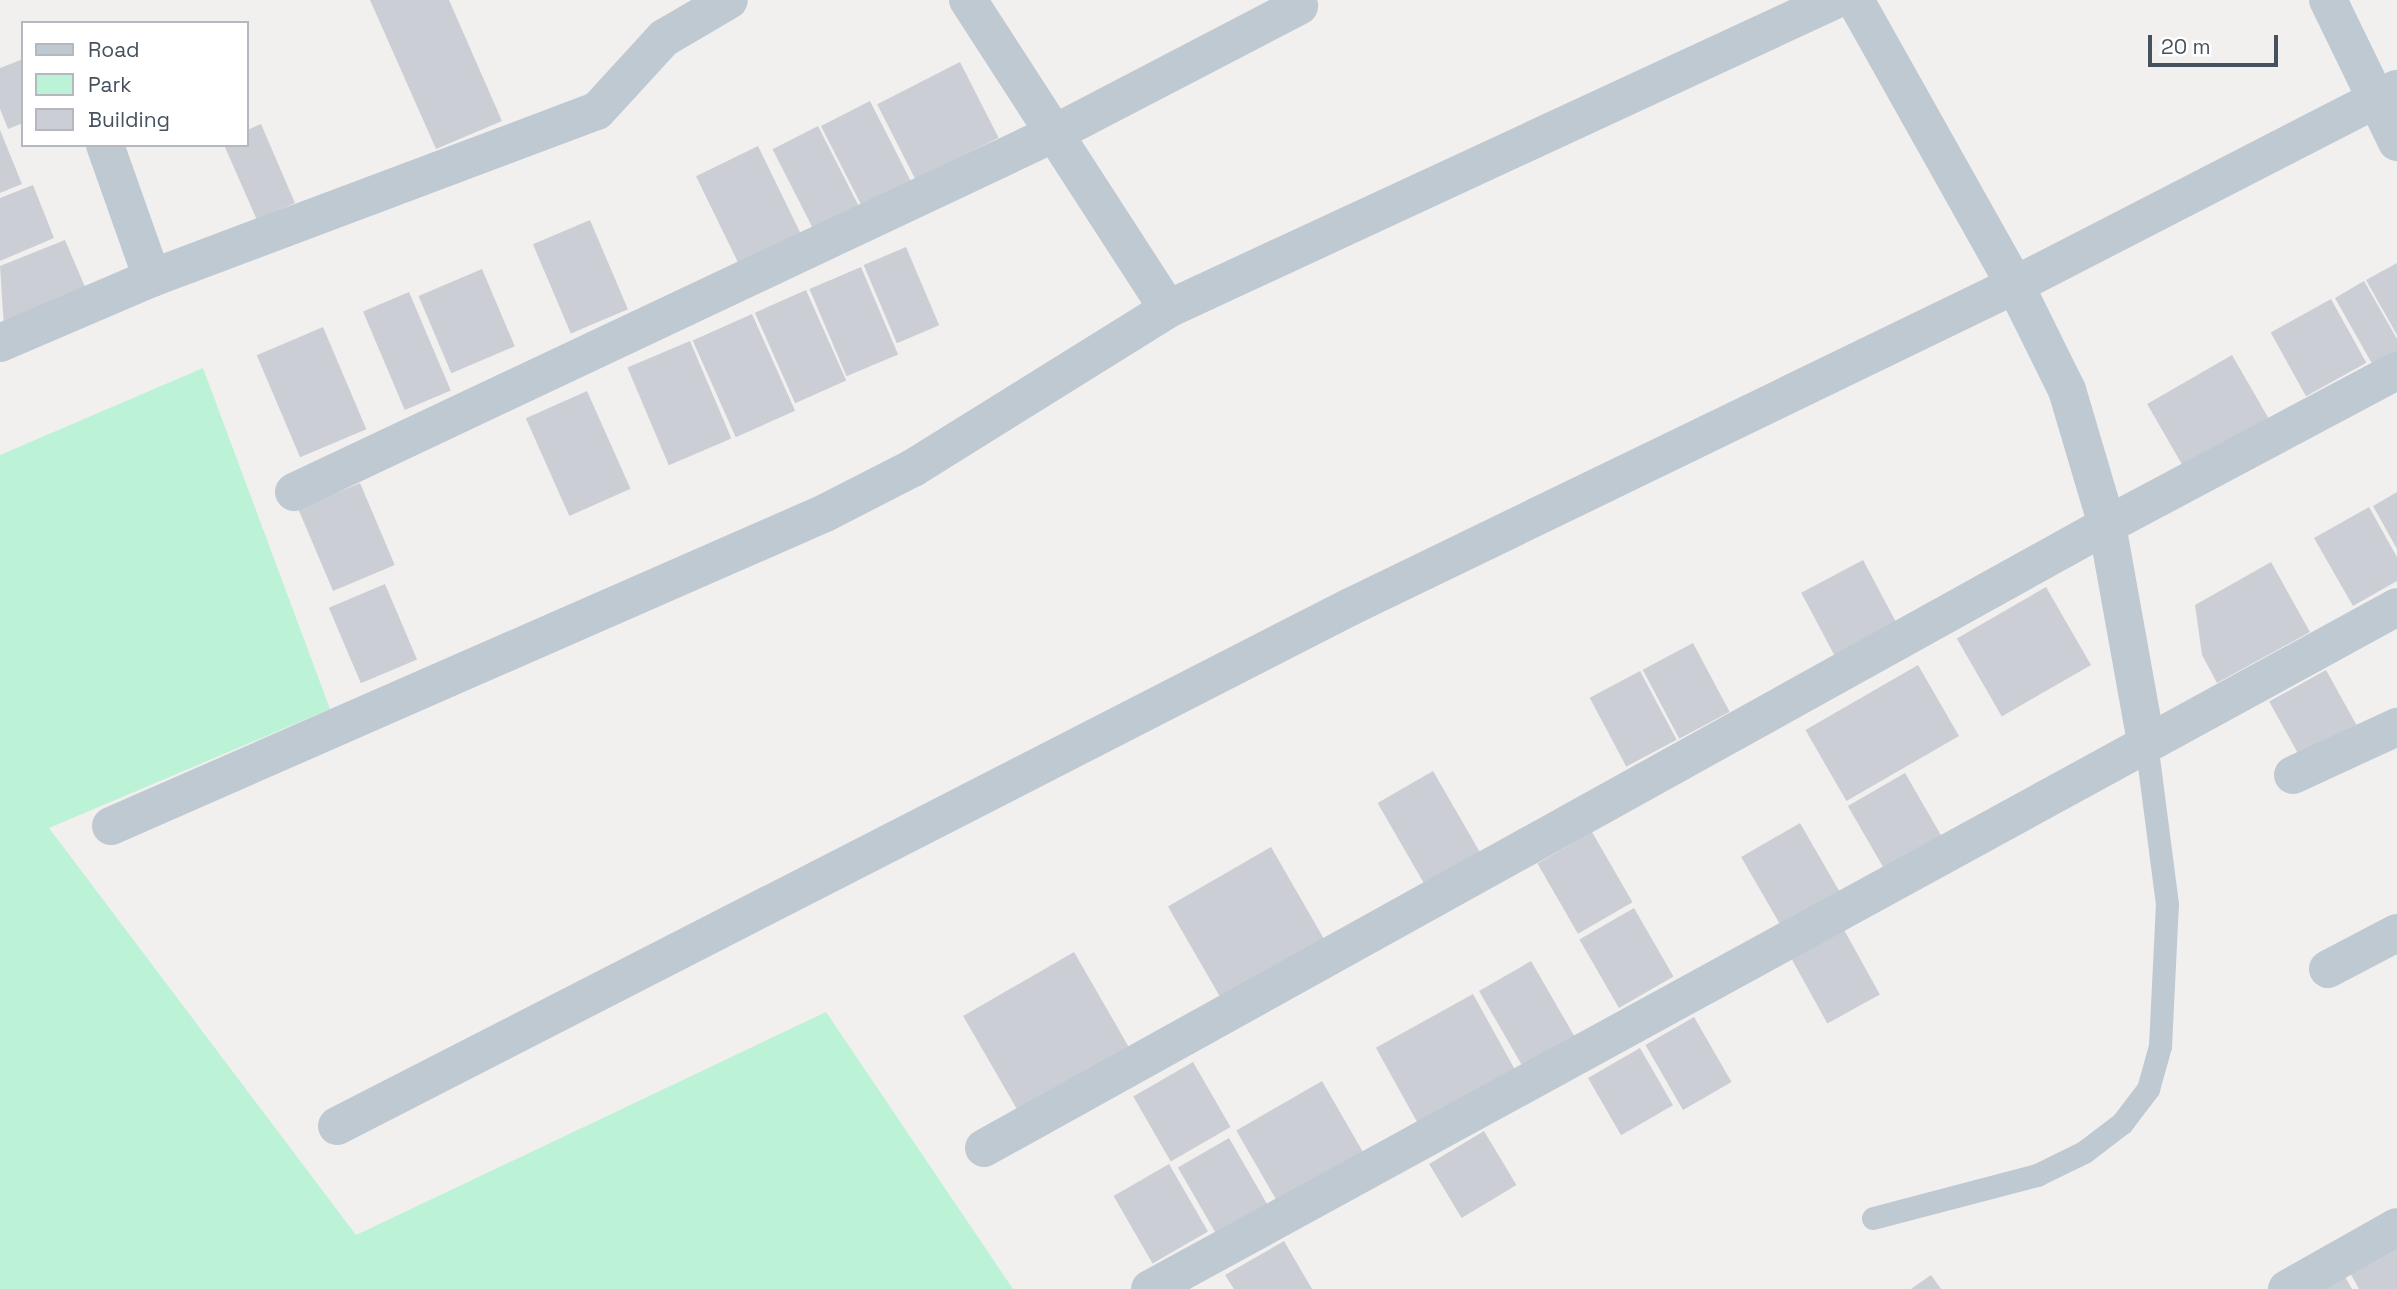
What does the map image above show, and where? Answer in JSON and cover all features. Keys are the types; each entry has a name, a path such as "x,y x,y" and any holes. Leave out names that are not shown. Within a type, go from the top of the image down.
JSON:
{"street":[{"path":"0,343 152,278 597,111 664,38 729,0"},
{"path":"968,0 1057,132 1168,309"},
{"path":"111,826 825,513 913,468 1168,309 1835,0"},
{"path":"1854,0 2015,285 2067,390 2108,525 2146,742"},
{"path":"2328,0 2386,95 2397,142"},
{"path":"294,492 1057,132 1299,6"},
{"path":"337,1126 1350,607 2015,285 2386,95"},
{"path":"106,147 152,278"},
{"path":"984,1148 2108,525 2397,371"},
{"path":"1150,1289 2397,607"},
{"path":"2293,775 2397,727"},
{"path":"2328,969 2397,933"},
{"path":"2287,1289 2397,1227"}],"lane":[{"path":"1873,1218 2037,1175 2084,1152 2122,1124 2148,1089 2160,1046 2167,904 2146,742"}],"green space":[{"path":"203,368 330,709 49,828 356,1235 826,1012 1013,1289 0,1289 0,455"}],"building":[{"path":"370,0 449,0 502,121 436,149"},
{"path":"21,60 21,124 8,129 0,109 0,68"},
{"path":"960,62 999,138 916,180 877,104"},
{"path":"870,101 912,183 863,208 821,126"},
{"path":"261,124 295,203 257,220 225,147 248,147 248,130"},
{"path":"818,126 858,205 813,228 773,149"},
{"path":"0,130 22,184 0,193"},
{"path":"758,146 801,233 739,263 696,176"},
{"path":"33,185 54,238 0,261 0,198"},
{"path":"590,220 628,309 571,334 533,244"},
{"path":"65,240 88,294 4,328 0,266"},
{"path":"906,247 939,325 897,343 864,265"},
{"path":"2397,263 2397,335 2366,280"},
{"path":"861,267 898,354 847,376 809,289"},
{"path":"482,269 515,346 451,373 418,296"},
{"path":"2364,281 2397,339 2397,357 2375,369 2335,298"},
{"path":"806,290 846,380 795,403 755,313"},
{"path":"409,292 451,390 405,410 363,312"},
{"path":"2331,299 2366,363 2306,396 2271,332"},
{"path":"752,314 795,411 736,437 693,340"},
{"path":"323,327 366,429 300,457 257,355"},
{"path":"690,341 731,439 669,465 627,368"},
{"path":"2232,355 2273,426 2188,475 2147,404"},
{"path":"587,391 631,489 569,516 526,418"},
{"path":"360,483 395,565 333,591 298,509"},
{"path":"2397,492 2397,549 2373,506"},
{"path":"2369,507 2397,557 2397,581 2353,606 2314,538"},
{"path":"1863,560 1899,628 1837,661 1801,593"},
{"path":"2271,562 2310,632 2217,683 2202,655 2195,605"},
{"path":"385,584 417,659 361,683 329,608"},
{"path":"2046,587 2091,665 2002,716 1957,639"},
{"path":"1693,643 1730,712 1679,739 1643,670"},
{"path":"1918,665 1959,736 1846,801 1805,730"},
{"path":"2326,670 2357,725 2300,757 2269,702"},
{"path":"1640,671 1677,740 1626,767 1590,698"},
{"path":"1433,771 1480,853 1425,885 1378,803"},
{"path":"1905,773 1942,837 1885,870 1848,806"},
{"path":"1800,823 1840,893 1782,927 1741,857"},
{"path":"1592,832 1632,902 1578,934 1537,863"},
{"path":"1271,847 1326,941 1222,1001 1168,906"},
{"path":"1634,908 1674,976 1619,1008 1579,940"},
{"path":"1843,928 1880,994 1827,1024 1791,957"},
{"path":"1074,952 1130,1048 1019,1112 963,1016"},
{"path":"1531,961 1576,1038 1524,1068 1479,991"},
{"path":"1473,994 1517,1073 1420,1127 1376,1048"},
{"path":"1694,1017 1732,1082 1683,1110 1646,1045"},
{"path":"1640,1048 1673,1105 1621,1135 1588,1078"},
{"path":"1193,1062 1230,1127 1171,1161 1133,1096"},
{"path":"1322,1081 1364,1154 1278,1203 1236,1130"},
{"path":"1484,1131 1516,1185 1462,1218 1429,1164"},
{"path":"1229,1138 1268,1205 1216,1234 1178,1168"},
{"path":"1169,1164 1208,1232 1153,1264 1114,1196"},
{"path":"1284,1241 1312,1289 1234,1289 1225,1275"},
{"path":"2397,1246 2397,1289 2359,1289 2349,1271"},
{"path":"2343,1273 2352,1289 2314,1289"},
{"path":"1931,1275 1941,1289 1911,1289"}]}
